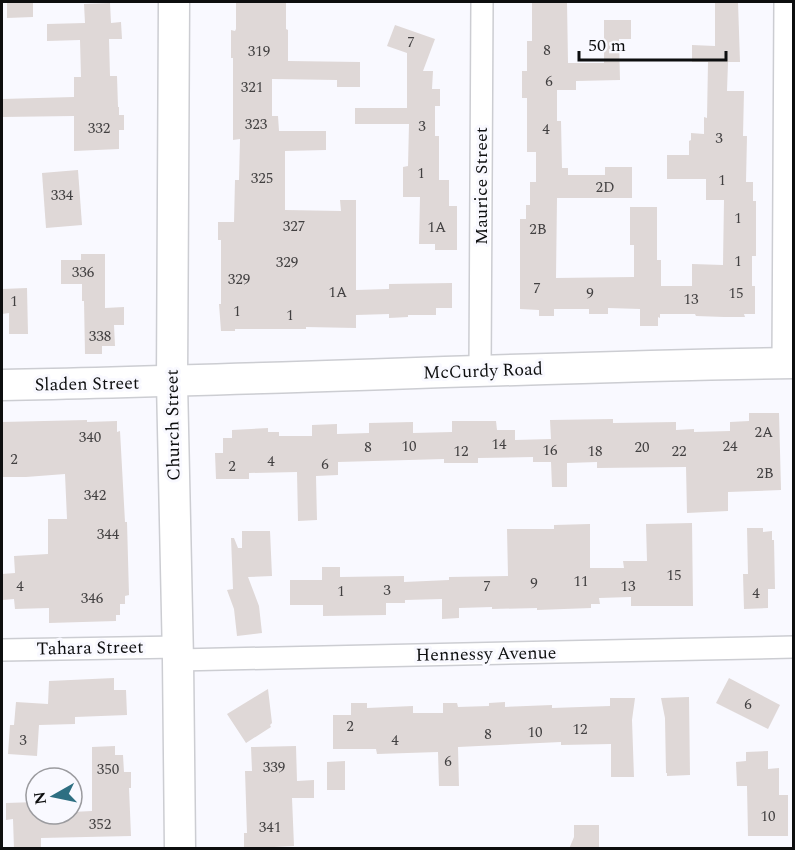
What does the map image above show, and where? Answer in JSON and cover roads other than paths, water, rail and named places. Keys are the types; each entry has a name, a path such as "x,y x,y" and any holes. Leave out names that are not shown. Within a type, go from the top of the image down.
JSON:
{"main road":[{"name":"Church Street","path":"174,2 172,382 180,849"},
{"name":"McCurdy Road","path":"172,382 788,363"},
{"name":"Sladen Street","path":"2,385 172,382"}],"street":[{"name":"Maurice Street","path":"480,371 482,2"},
{"path":"785,2 788,363"},
{"name":"Hennessy Avenue","path":"178,654 794,647"},
{"name":"Tahara Street","path":"2,650 178,654"}]}
